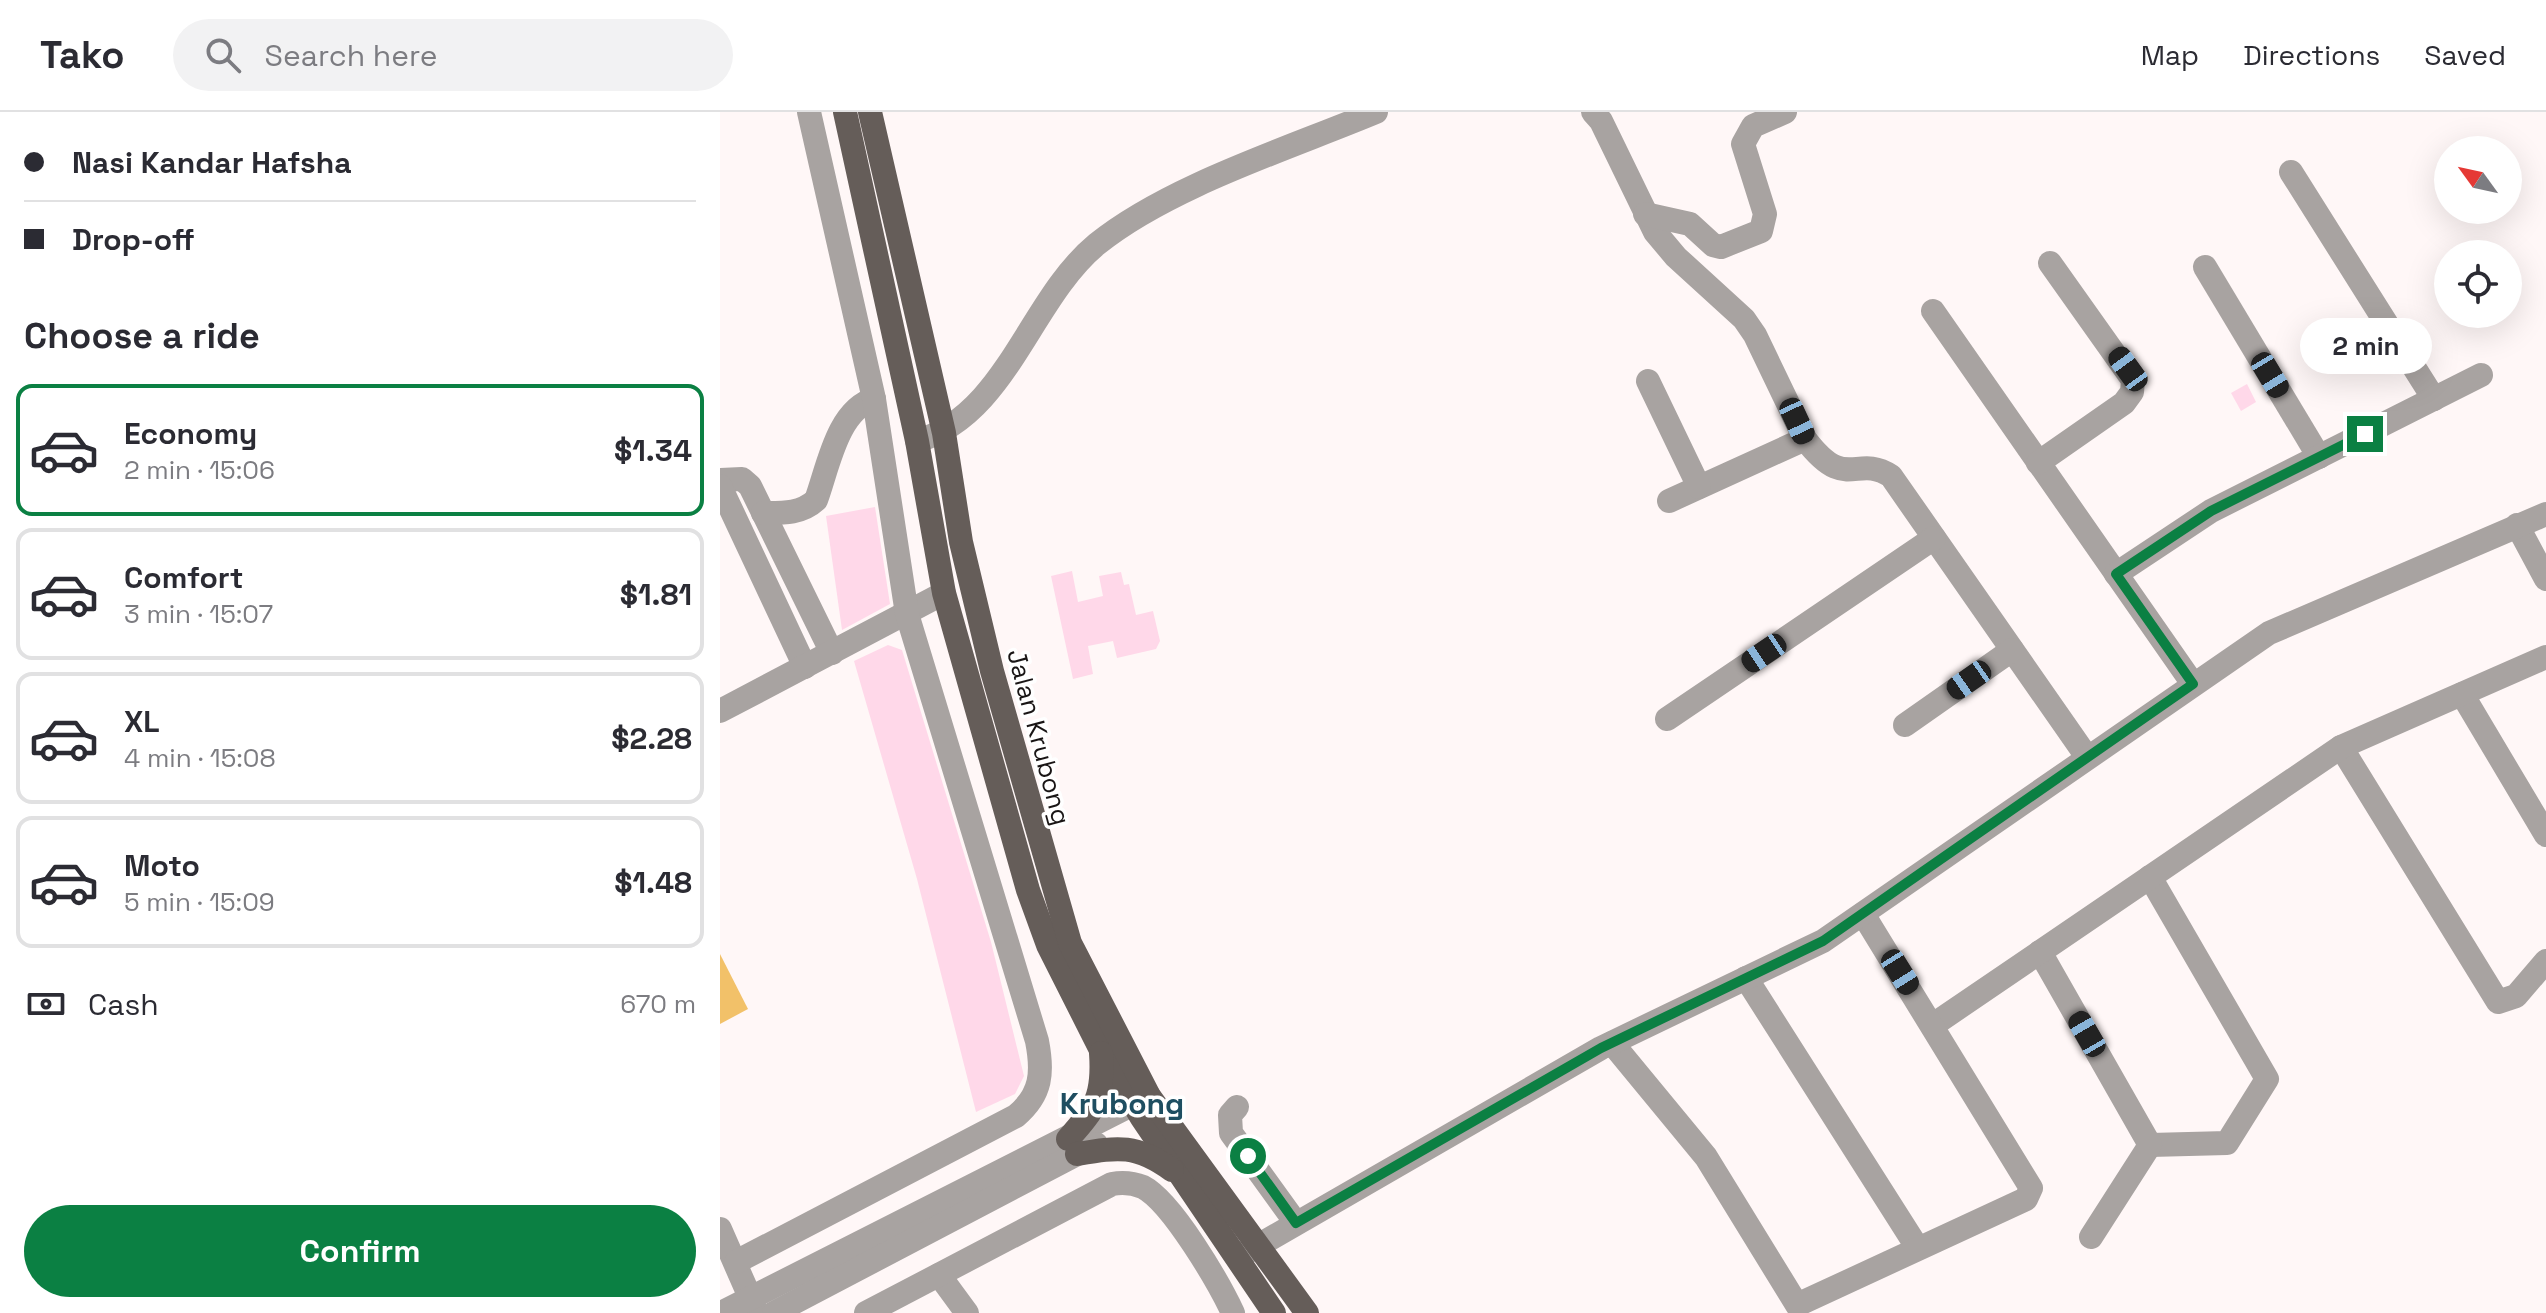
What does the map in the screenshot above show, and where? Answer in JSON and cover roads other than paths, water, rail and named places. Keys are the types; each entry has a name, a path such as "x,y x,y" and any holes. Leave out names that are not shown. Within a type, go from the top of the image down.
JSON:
{"main road":[{"name":"Jalan Krubong","path":"845,112 917,441 944,593 1028,890 1048,945 1101,1050 1247,1252 1274,1313"},
{"name":"Jalan Krubong","path":"870,112 944,433 961,542 1049,882 1090,989 1181,1176 1247,1252 1307,1313"},
{"path":"1072,1147 1098,1102 1103,1083 1101,1050"},
{"path":"1072,1147 1139,1150 1181,1176"}],"street":[{"path":"730,1259 1016,1116 1038,1090 1042,1075 1037,1041 907,614 874,399 809,112"},
{"path":"917,441 944,433 972,411 1072,268 1116,230 1165,201 1376,112"},
{"path":"1593,112 1601,121 1655,232 1676,257 1730,303 1755,335 1805,439 1819,457 1841,471 1871,467 1891,476 2087,757"},
{"path":"1645,214 1690,224 1713,245 1721,247 1761,231 1765,214 1743,144 1753,126 1785,112"},
{"path":"2291,172 2434,399"},
{"path":"2038,463 2124,403 2132,392 2133,380 2050,263"},
{"path":"2205,267 2319,457"},
{"path":"1933,311 2193,684"},
{"path":"2116,574 2211,511 2481,375"},
{"path":"1648,381 1699,487"},
{"path":"763,513 789,513 808,508 816,500 848,415 860,403 874,399"},
{"path":"1669,501 1805,439"},
{"path":"805,667 720,483 742,479 750,486 832,653"},
{"path":"1247,1252 1612,1043 1823,941 2269,633 2546,514"},
{"path":"2517,525 2546,579"},
{"path":"1667,719 1934,538"},
{"path":"720,711 944,593"},
{"path":"1905,725 2012,650"},
{"path":"1933,1025 2341,747 2546,657"},
{"path":"2462,694 2546,835"},
{"path":"2341,747 2498,1002 2516,996 2546,961"},
{"path":"2150,877 2267,1079 2227,1143 2150,1145"},
{"path":"1612,1043 1706,1157 1797,1305 2026,1199 2031,1188 1863,914"},
{"path":"2040,952 2150,1145"},
{"path":"1746,978 1917,1247"},
{"path":"774,1313 1145,1107"},
{"path":"1237,1107 1230,1115 1231,1133 1296,1223"},
{"path":"2091,1237 2150,1145"},
{"path":"721,1313 754,1306 1072,1147"},
{"path":"866,1313 1112,1184 1132,1184 1143,1188 1163,1205 1218,1282 1233,1313"},
{"path":"720,1229 730,1259 754,1306"},
{"path":"939,1275 967,1313"}],"district":[{"name":"Krubong","path":"1122,1104"}]}
